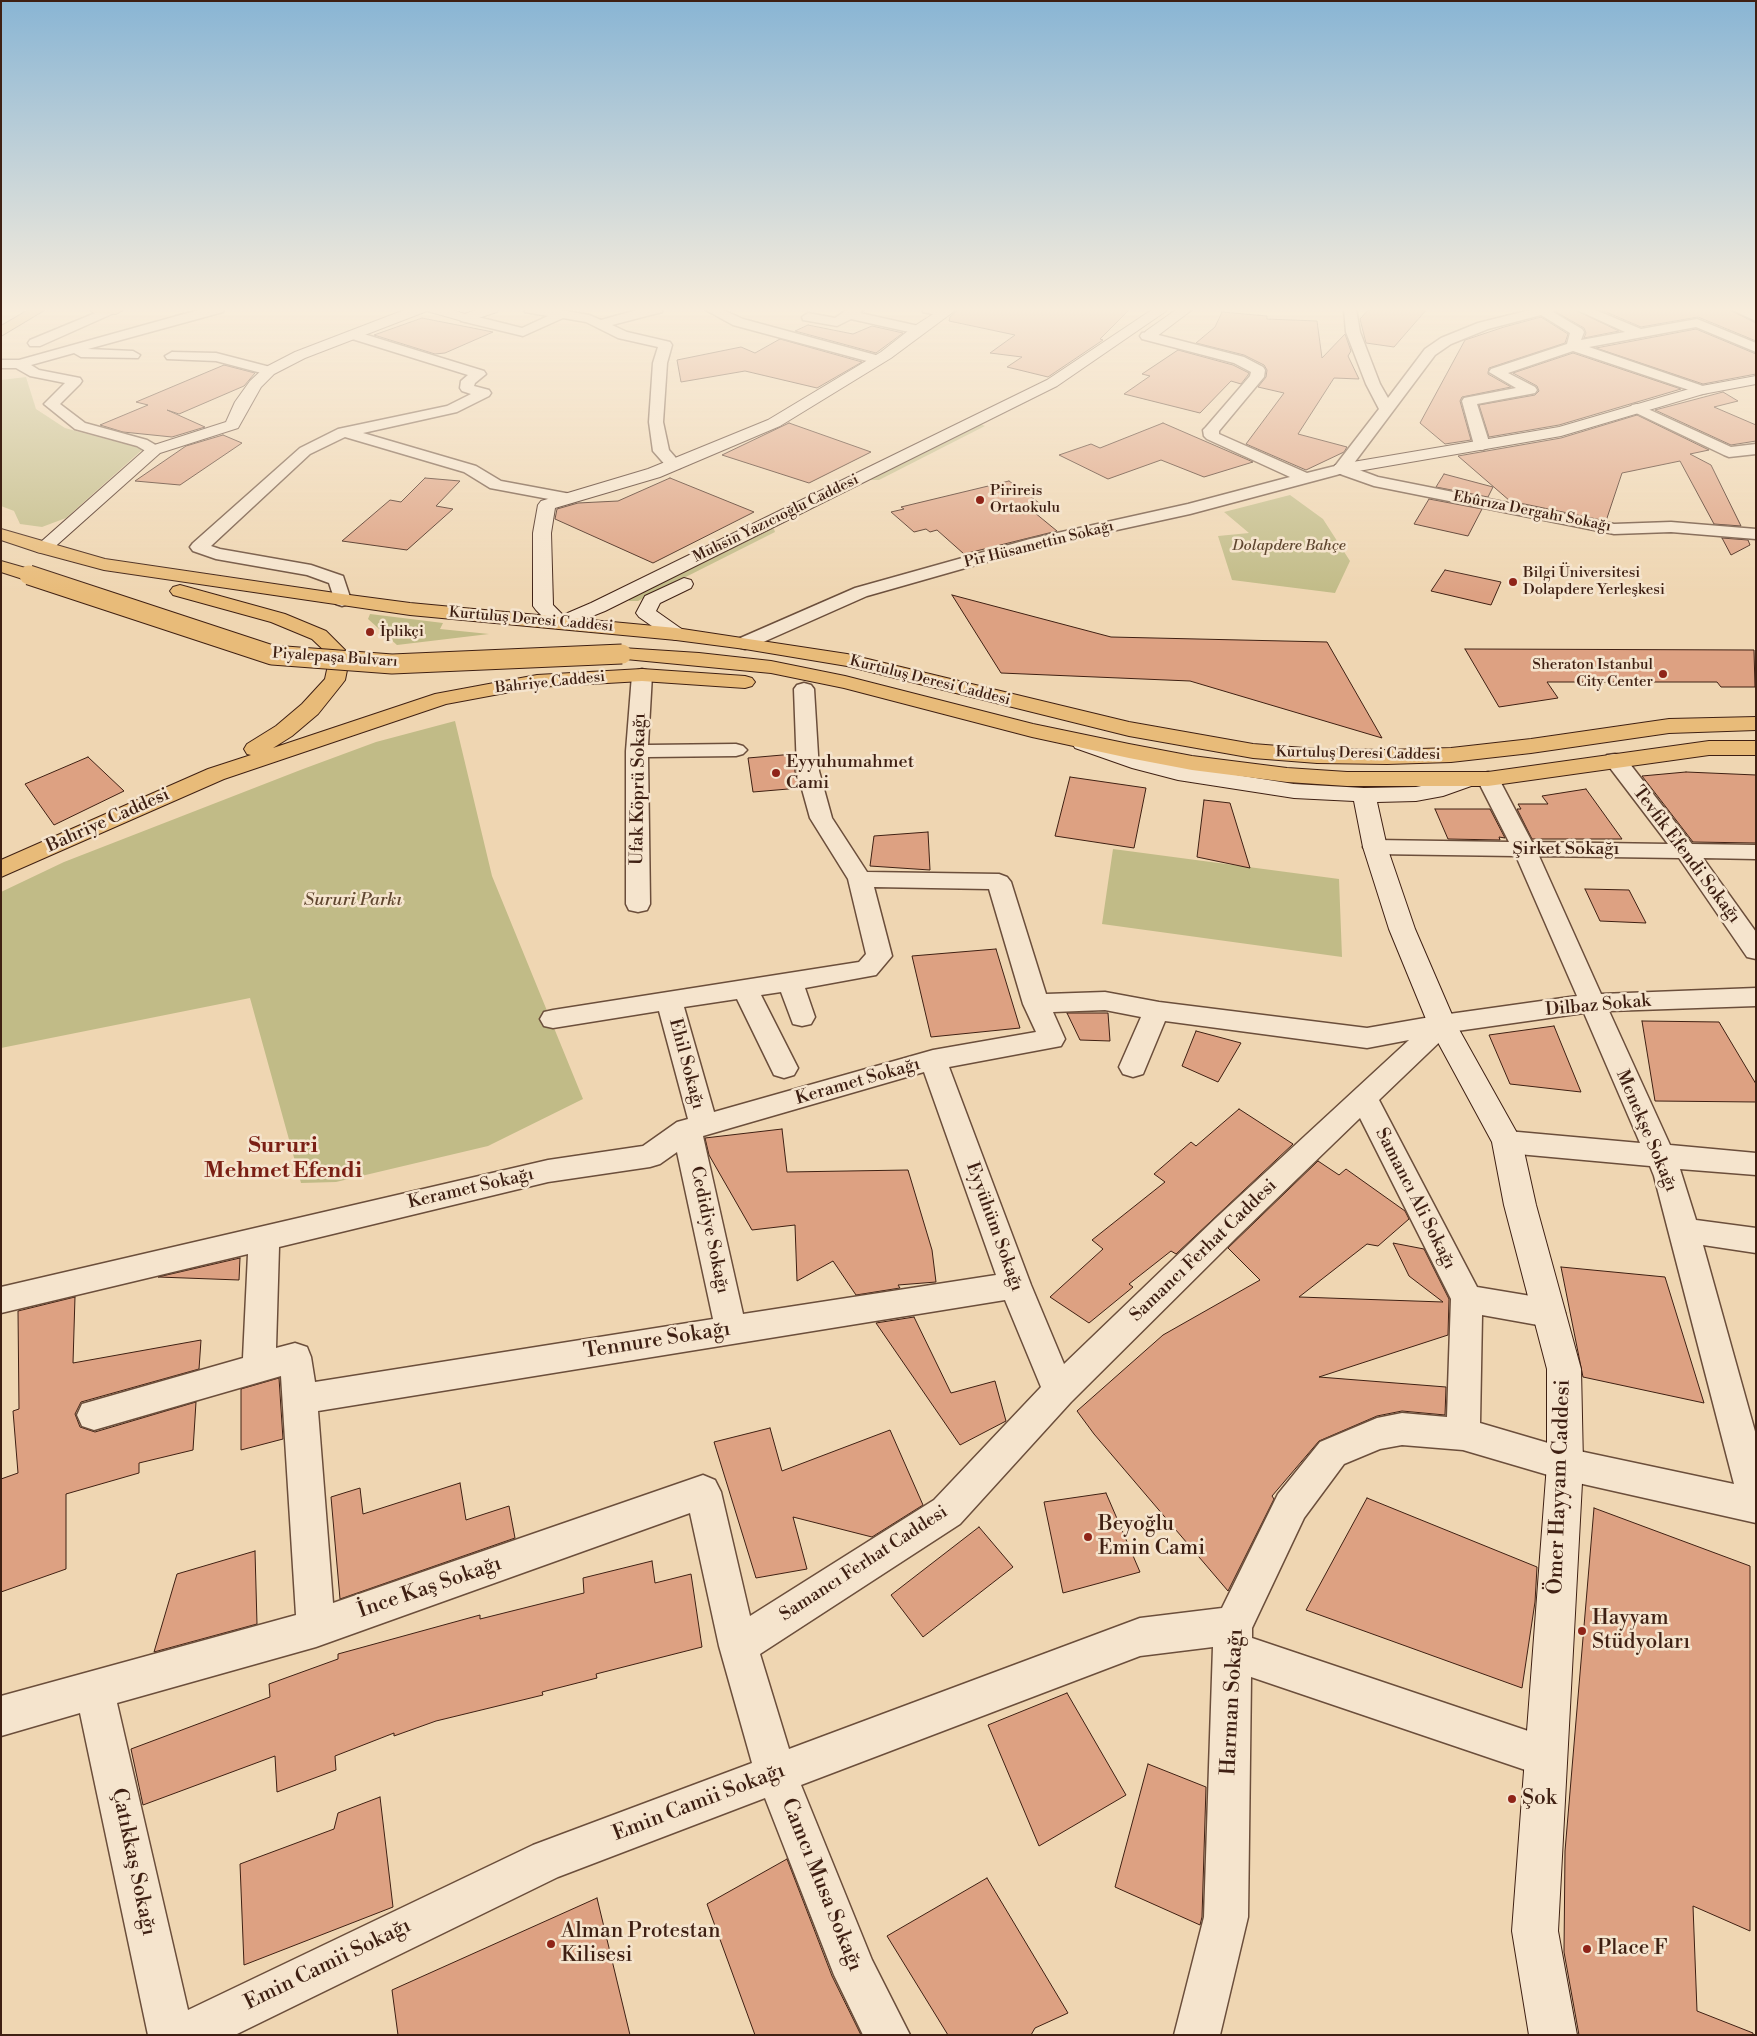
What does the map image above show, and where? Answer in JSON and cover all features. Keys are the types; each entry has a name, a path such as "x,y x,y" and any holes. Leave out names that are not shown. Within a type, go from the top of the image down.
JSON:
{"main road":[{"path":"1,534 43,548 104,564"},
{"name":"Kurtuluş Deresi Caddesi","path":"104,564 342,600 745,642 847,660 1129,728 1253,751 1317,756 1387,757 1451,755 1531,746 1668,726 1756,723"},
{"name":"Bahriye Caddesi","path":"104,564 142,580 278,618 320,635 340,655 335,680 310,710 284,731 216,774"},
{"name":"Piyalepaşa Bulvarı","path":"1,566 272,655 392,664 622,654"},
{"name":"Kurtuluş Deresi Caddesi","path":"622,654 699,659 771,667 845,682 1067,738 1192,763 1287,775 1347,779 1477,779 1709,748 1756,748"},
{"name":"Bahriye Caddesi","path":"1,869 216,774 442,698 537,682 642,675 756,683 861,697 896,696"}],"street":[{"path":"51,404 80,426 142,443 154,450"},
{"path":"43,548 154,450 232,425 242,404"},
{"path":"342,600 337,580 311,570 216,554 199,547 305,451 342,432 391,424 452,409 462,404"},
{"path":"657,404 656,422 661,451 674,465"},
{"path":"560,624 543,606 542,533 547,505 654,473 774,423 805,404"},
{"name":"Muhsin Yazıcıoğlu Caddesi","path":"560,624 1010,404"},
{"name":"Muhsin Yazıcıoğlu Caddesi","path":"623,594 621,599 628,604 641,605 652,600 1037,404"},
{"path":"1234,404 1211,430 1212,436 1307,479"},
{"path":"1384,404 1386,408"},
{"path":"1341,469 1389,404"},
{"path":"1470,404 1482,445"},
{"path":"1341,469 1561,430 1650,404"},
{"path":"1636,408 1729,452 1756,449"},
{"path":"992,413 1009,418"},
{"path":"342,432 470,469 496,485 570,498"},
{"name":"Pir Hüsamettin Sokağı","path":"745,642 861,592 1036,543 1190,509 1341,469"},
{"name":"Ebûrıza Dergahı Sokağı","path":"1341,469 1374,481 1614,529 1671,527 1756,534"},
{"path":"856,479 874,487"},
{"path":"777,518 797,526"},
{"path":"652,600 646,613 676,634"},
{"name":"Ufak Köprü Sokağı","path":"638,904 637,751 642,675"},
{"path":"553,1019 867,968 879,956 860,879 821,818 808,772 804,689"},
{"path":"1067,738 1140,763 1220,781 1294,791 1364,795 1416,794 1443,790 1477,779"},
{"path":"637,751 736,750"},
{"name":"Tevfik Efendi Sokağı","path":"1616,760 1685,850 1756,951"},
{"name":"Menekşe Sokağı","path":"1477,779 1525,850 1591,1004 1669,1176 1756,1500"},
{"name":"Ömer Hayyam Caddesi","path":"1364,795 1375,847 1402,928 1442,1024 1506,1142 1520,1205 1564,1369 1565,1464 1535,1931 1553,2035"},
{"name":"Şirket Sokağı","path":"1375,847 1756,852"},
{"path":"860,879 999,882 1036,1004 1105,1001 1158,1011 1367,1038 1442,1024"},
{"path":"790,981 802,1017"},
{"path":"745,989 784,1068"},
{"name":"Dilbaz Sokak","path":"1442,1024 1591,1004 1756,998"},
{"name":"Ehil Sokağı","path":"669,1001 695,1128"},
{"name":"Keramet Sokağı","path":"1,1300 548,1171 650,1156 695,1128 933,1060 1052,1039 1036,1004"},
{"path":"1133,1067 1158,1011"},
{"name":"Samancı Ferhat Caddesi","path":"738,1646 947,1512 1059,1391 1442,1024"},
{"name":"Eyyühüm Sokağı","path":"933,1060 1015,1285 1059,1391"},
{"name":"Samancı Ali Sokağı","path":"1364,1098 1467,1299 1463,1434"},
{"name":"Cedidiye Sokağı","path":"695,1128 731,1330"},
{"path":"1506,1142 1756,1164"},
{"path":"1683,1230 1756,1241"},
{"path":"259,1368 264,1239"},
{"name":"Tennure Sokağı","path":"300,1399 1015,1285"},
{"path":"1467,1299 1548,1313"},
{"path":"94,1415 295,1357 300,1399 316,1628"},
{"name":"Harman Sokağı","path":"1197,2035 1226,1917 1232,1638 1291,1506 1332,1453 1377,1434 1402,1429 1463,1434 1565,1464 1756,1506"},
{"name":"İnce Kaş Sokağı","path":"1,1716 316,1628 703,1492 738,1646"},
{"name":"Emin Camii Sokağı","path":"185,2035 548,1860 1140,1637 1232,1638"},
{"path":"1232,1638 1546,1757"},
{"name":"Camcı Musa Sokağı","path":"738,1646 776,1774 856,1975 887,2035"},
{"name":"Çatıkkaş Sokağı","path":"95,1690 171,2035"}],"green space":[{"path":"1,404 34,404 36,409 65,428 143,449 66,518 42,527 20,524 14,511 1,506"},
{"path":"978,423 985,426 879,480 871,480 870,477"},
{"name":"Dolapdere Bahçe","path":"1290,495 1323,519 1350,561 1335,593 1232,580 1218,536 1249,533 1224,512"},
{"path":"768,528 774,529 775,532 638,601 629,601 629,597"},
{"path":"370,614 443,623 440,629 489,634 397,645 368,619"},
{"name":"Sururi Parkı","path":"455,721 492,876 583,1099 488,1146 336,1182 301,1183 250,998 1,1048 1,892 64,862 303,769 376,742"},
{"path":"1113,849 1339,879 1342,957 1102,924"}],"building":[{"path":"144,404 202,404 179,414 167,410 205,427 172,437 123,432 100,425 148,405"},
{"path":"1164,404 1209,404 1200,413"},
{"path":"1276,404 1317,404 1298,434 1347,447 1344,452 1306,470 1246,444"},
{"path":"1430,404 1461,404 1471,440 1445,444 1420,423"},
{"path":"1630,404 1559,425 1489,437 1479,405"},
{"path":"1678,404 1726,404 1714,407 1756,425 1756,441 1731,445 1655,410"},
{"path":"1637,415 1709,450 1690,454 1711,465 1741,526 1714,524 1680,461 1622,473 1606,521 1510,501 1458,456 1561,438"},
{"path":"789,423 871,452 809,483 722,455"},
{"path":"1163,423 1253,462 1204,477 1161,460 1108,479 1059,455 1091,444 1100,448"},
{"path":"223,435 242,443 180,485 135,481 186,446"},
{"path":"1444,474 1493,487 1488,497 1436,487"},
{"path":"425,478 460,481 436,506 453,509 407,550 342,541 390,500 401,502"},
{"path":"670,478 754,512 653,563 555,519 557,509 578,503 618,501"},
{"path":"1009,481 1042,505 1029,508 1057,531 964,554 937,530 930,532 926,529 914,532 891,512 904,509 901,507"},
{"path":"1429,499 1482,509 1468,536 1414,524"},
{"path":"1722,538 1748,540 1750,545 1731,555"},
{"path":"1445,570 1501,582 1491,605 1431,591"},
{"path":"952,595 1111,637 1327,642 1382,738 1190,681 1001,673"},
{"name":"Sheraton Istanbul City Center","path":"1465,649 1754,650 1755,687 1721,687 1717,682 1547,682 1558,698 1499,707"},
{"name":"Eyyuhumahmet Cami","path":"794,754 795,772 800,788 753,792 748,758"},
{"path":"88,757 124,791 54,825 25,784"},
{"path":"1686,772 1756,775 1756,843 1693,842 1642,776"},
{"path":"1070,777 1146,788 1134,848 1055,836"},
{"path":"1586,789 1622,839 1532,839 1517,809 1521,809 1518,804 1548,804 1542,796"},
{"path":"1204,800 1230,803 1250,868 1197,857"},
{"path":"1435,809 1490,809 1505,838 1499,837 1500,840 1448,839"},
{"path":"928,832 930,870 870,866 874,836"},
{"path":"1585,889 1629,890 1646,923 1600,921"},
{"path":"996,949 1020,1028 931,1037 912,956"},
{"path":"1067,1013 1108,1013 1110,1041 1080,1040"},
{"path":"1642,1021 1719,1022 1756,1084 1756,1102 1655,1101"},
{"path":"1554,1026 1581,1092 1510,1084 1489,1035"},
{"path":"1196,1031 1241,1043 1218,1082 1182,1066"},
{"path":"1239,1109 1293,1144 1176,1254 1171,1251 1129,1284 1133,1287 1089,1323 1050,1297 1103,1249 1092,1240 1165,1182 1154,1174 1191,1142 1196,1146"},
{"path":"782,1129 787,1172 908,1170 932,1250 936,1282 898,1285 900,1288 856,1295 833,1261 797,1281 795,1225 752,1230 709,1155 705,1138"},
{"path":"1318,1161 1339,1175 1346,1169 1405,1211 1409,1219 1378,1246 1367,1244 1299,1297 1443,1302 1409,1276 1393,1243 1424,1249 1449,1299 1448,1335 1319,1377 1446,1387 1445,1415 1402,1411 1377,1416 1319,1441 1272,1496 1274,1499 1228,1591 1094,1434 1077,1411 1163,1335 1260,1280 1228,1248"},
{"path":"240,1258 239,1280 158,1277"},
{"path":"1561,1267 1665,1277 1704,1403 1583,1377"},
{"path":"75,1297 73,1363 201,1340 199,1369 81,1402 75,1414 80,1427 95,1432 196,1402 193,1450 139,1463 139,1473 66,1494 66,1569 1,1592 1,1479 18,1473 13,1411 19,1409 18,1311"},
{"path":"914,1317 951,1393 995,1381 1006,1421 960,1445 876,1323"},
{"path":"279,1378 283,1439 241,1450 241,1389"},
{"path":"770,1428 782,1471 890,1430 923,1505 872,1537 793,1517 807,1569 756,1578 714,1442"},
{"path":"460,1483 466,1520 509,1506 515,1538 340,1599 331,1497 360,1488 363,1514"},
{"name":"Beyoğlu Emin Cami","path":"1106,1493 1140,1572 1063,1593 1044,1502"},
{"path":"1367,1498 1537,1567 1535,1602 1522,1688 1306,1610"},
{"path":"1594,1508 1750,1566 1750,1931 1693,1906 1697,2011 1753,2033 1753,2035 1579,2035 1564,1952 1565,1851"},
{"path":"979,1527 1013,1567 923,1637 891,1595"},
{"path":"255,1551 257,1624 154,1652 177,1574"},
{"path":"652,1561 655,1583 691,1574 702,1647 596,1674 597,1678 542,1692 543,1695 436,1721 394,1736 394,1733 335,1756 336,1770 277,1792 275,1756 143,1805 131,1749 270,1697 269,1684 338,1659 338,1654 480,1615 480,1619 584,1593 583,1578"},
{"path":"1067,1693 1126,1795 1039,1846 988,1725"},
{"path":"1148,1764 1206,1787 1202,1917 1200,1925 1115,1887"},
{"path":"380,1797 393,1907 244,1965 240,1864 334,1829 338,1813"},
{"path":"787,1859 832,1976 861,2035 755,2035 707,1904"},
{"path":"987,1878 1068,2013 1035,2028 1031,2035 948,2035 887,1936"},
{"name":"Alman Protestan Kilisesi","path":"597,1898 630,2035 398,2035 392,1990"}],"place":[{"name":"Pirireis Ortaokulu","path":"980,500"},
{"name":"Bilgi Üniversitesi Dolapdere Yerleşkesi","path":"1513,582"},
{"name":"İplikçi","path":"370,632"},
{"name":"Sheraton Istanbul City Center","path":"1663,674"},
{"name":"Eyyuhumahmet Cami","path":"776,773"},
{"name":"Beyoğlu Emin Cami","path":"1088,1537"},
{"name":"Hayyam Stüdyoları","path":"1582,1631"},
{"name":"Şok","path":"1512,1799"},
{"name":"Alman Protestan Kilisesi","path":"551,1944"},
{"name":"Place F","path":"1587,1949"}],"district":[{"name":"Sururi Mehmet Efendi","path":"283,1160"}]}
